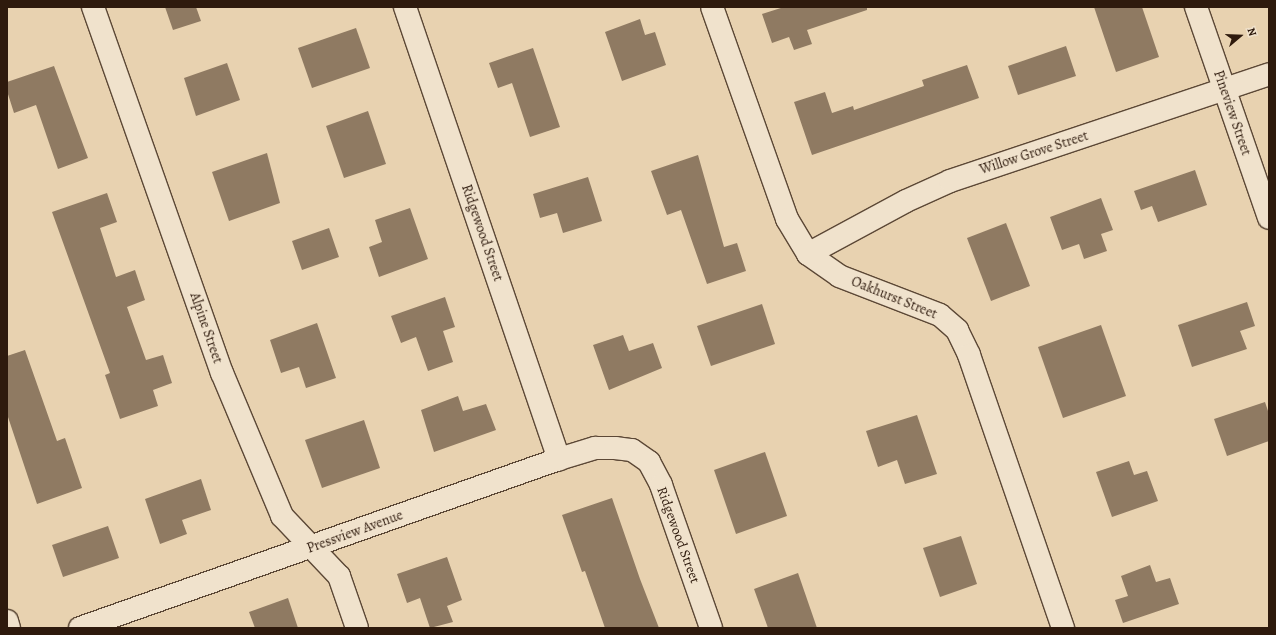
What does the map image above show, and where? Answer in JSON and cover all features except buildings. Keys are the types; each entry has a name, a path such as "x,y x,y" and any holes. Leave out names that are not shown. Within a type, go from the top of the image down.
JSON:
{"street":[{"name":"Alpine Street","path":"93,7 222,373 282,516 339,576 357,628"},
{"name":"Ridgewood Street","path":"405,7 558,460"},
{"name":"Oakhurst Street","path":"712,7 787,219 808,254 838,276 940,315 957,330 969,355 1063,628"},
{"name":"Pineview Street","path":"1196,7 1223,90 1269,218"},
{"name":"Willow Grove Street","path":"808,254 906,201 950,181 1269,74"},
{"name":"Pressview Avenue","path":"80,628 595,448 632,450"},
{"name":"Ridgewood Street","path":"632,450 649,462 661,485 711,628"},
{"path":"7,621 9,628"}]}
